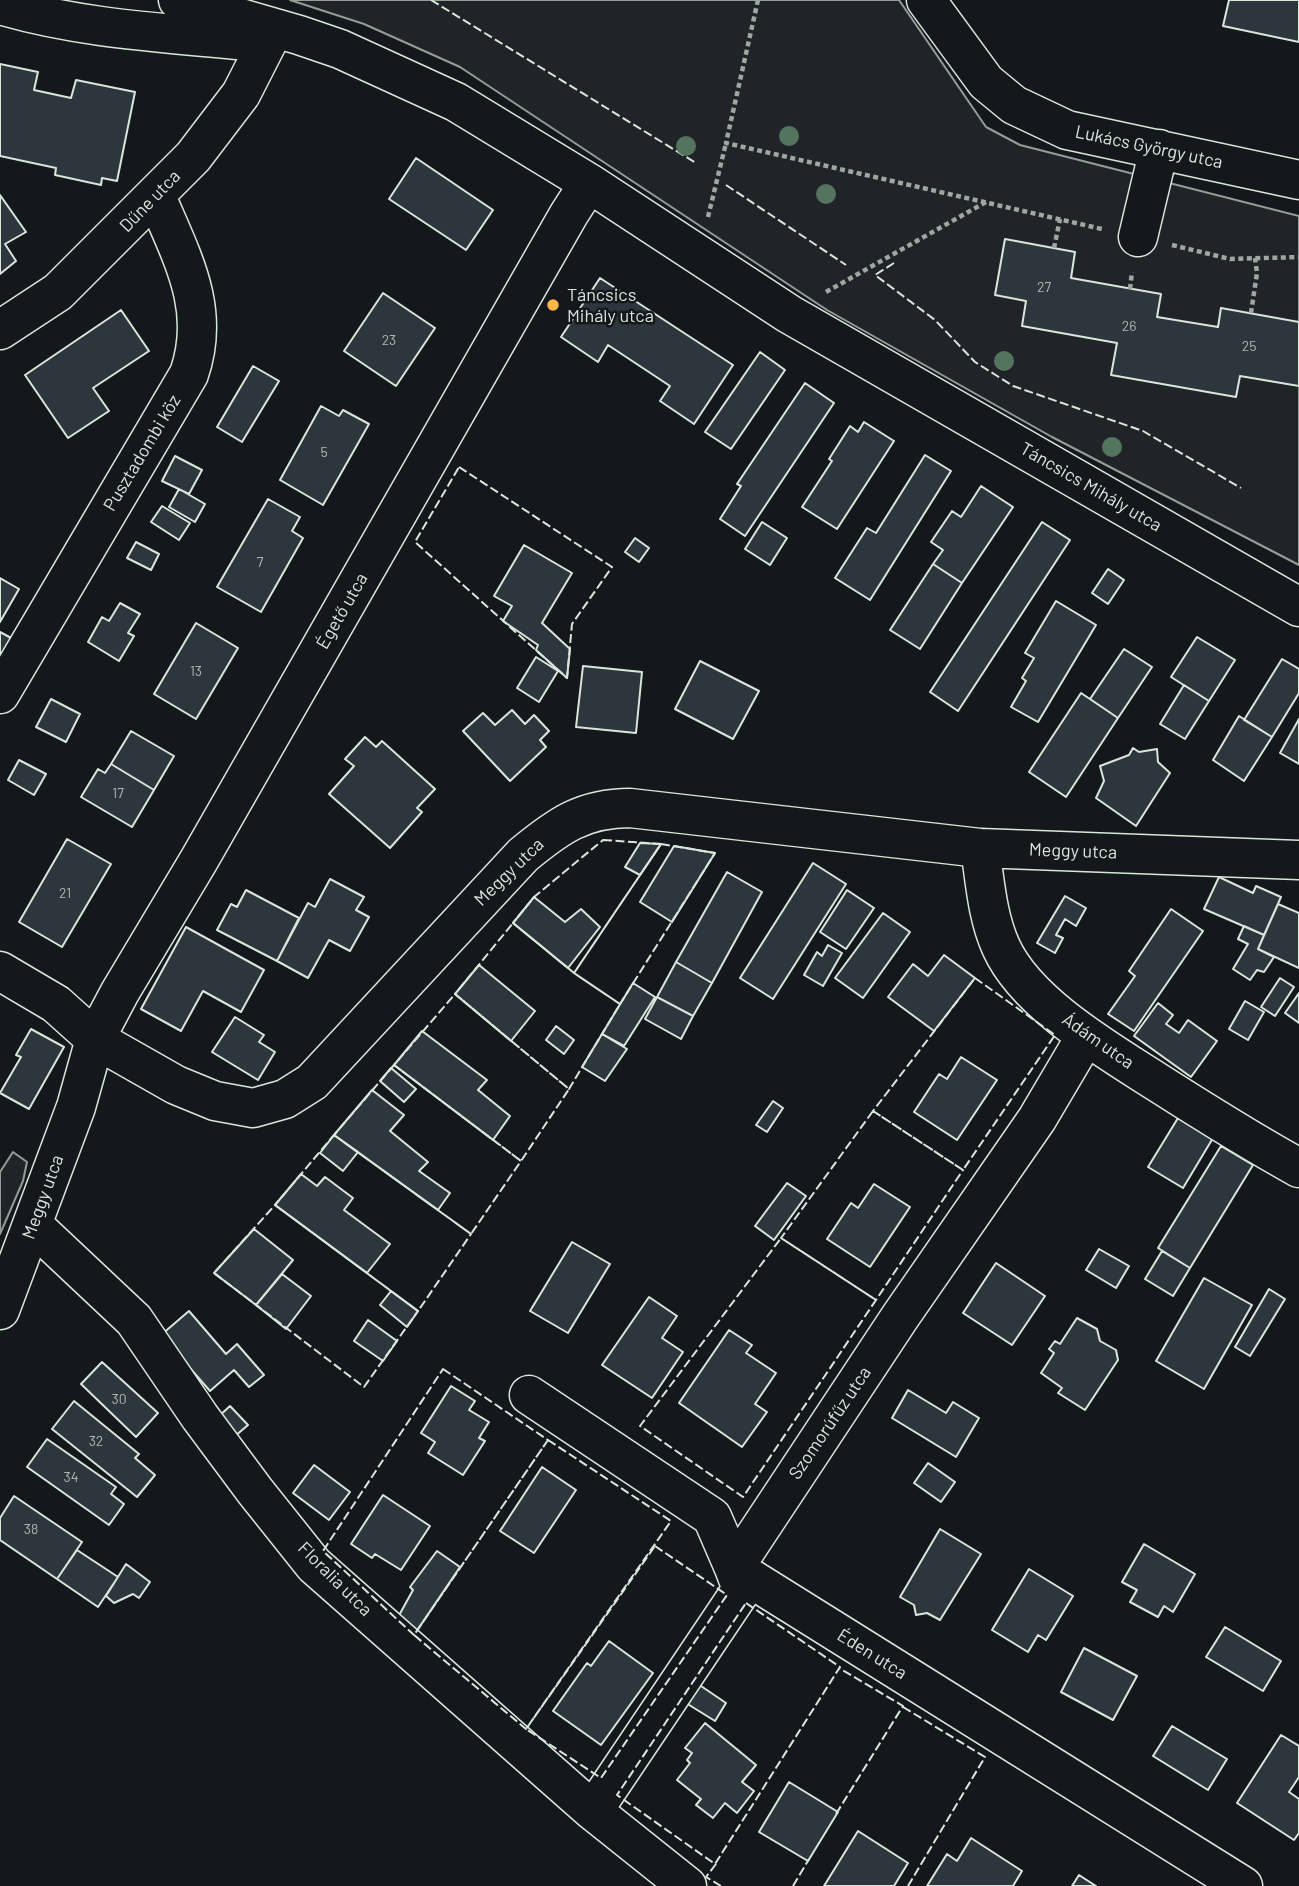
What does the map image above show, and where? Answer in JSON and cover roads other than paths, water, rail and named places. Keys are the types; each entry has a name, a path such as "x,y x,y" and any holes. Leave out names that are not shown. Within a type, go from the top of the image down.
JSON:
{"street":[{"name":"Táncsics Mihály utca","path":"178,0 340,49 456,102 590,183 789,314 1299,607"},
{"name":"Lukács György utca","path":"926,0 986,82 1014,104 1067,130 1299,180"},
{"name":"Táncsics Mihály utca","path":"0,5 26,13 101,26 285,46 340,49"},
{"name":"Dűne utca","path":"0,330 58,292 156,196 193,156 241,94 267,43"},
{"path":"1138,237 1159,149"},
{"name":"Égető utca","path":"95,1039 562,226 590,183"},
{"name":"Pusztadombi köz","path":"0,694 189,374 196,352 197,305 188,272 156,196"},
{"name":"Meggy utca","path":"0,1310 76,1107 95,1039 176,1085 215,1101 253,1108 285,1099 313,1082 523,855 552,831 585,815 606,808 630,808 980,848 1299,860"},
{"name":"Ádám utca","path":"980,848 990,917 1002,949 1017,973 1086,1036 1246,1139 1299,1168"},
{"path":"0,971 56,1004 95,1039"},
{"name":"Szomorúfűz utca","path":"734,1567 892,1329 1037,1119 1086,1036"},
{"name":"Floralia utca","path":"33,1225 134,1320 200,1417 314,1565 593,1811 687,1886"},
{"path":"529,1395 712,1517 742,1589 593,1811"},
{"name":"Éden utca","path":"734,1567 1243,1886"}],"place":[{"name":"Táncsics Mihály utca","path":"553,305"}]}
